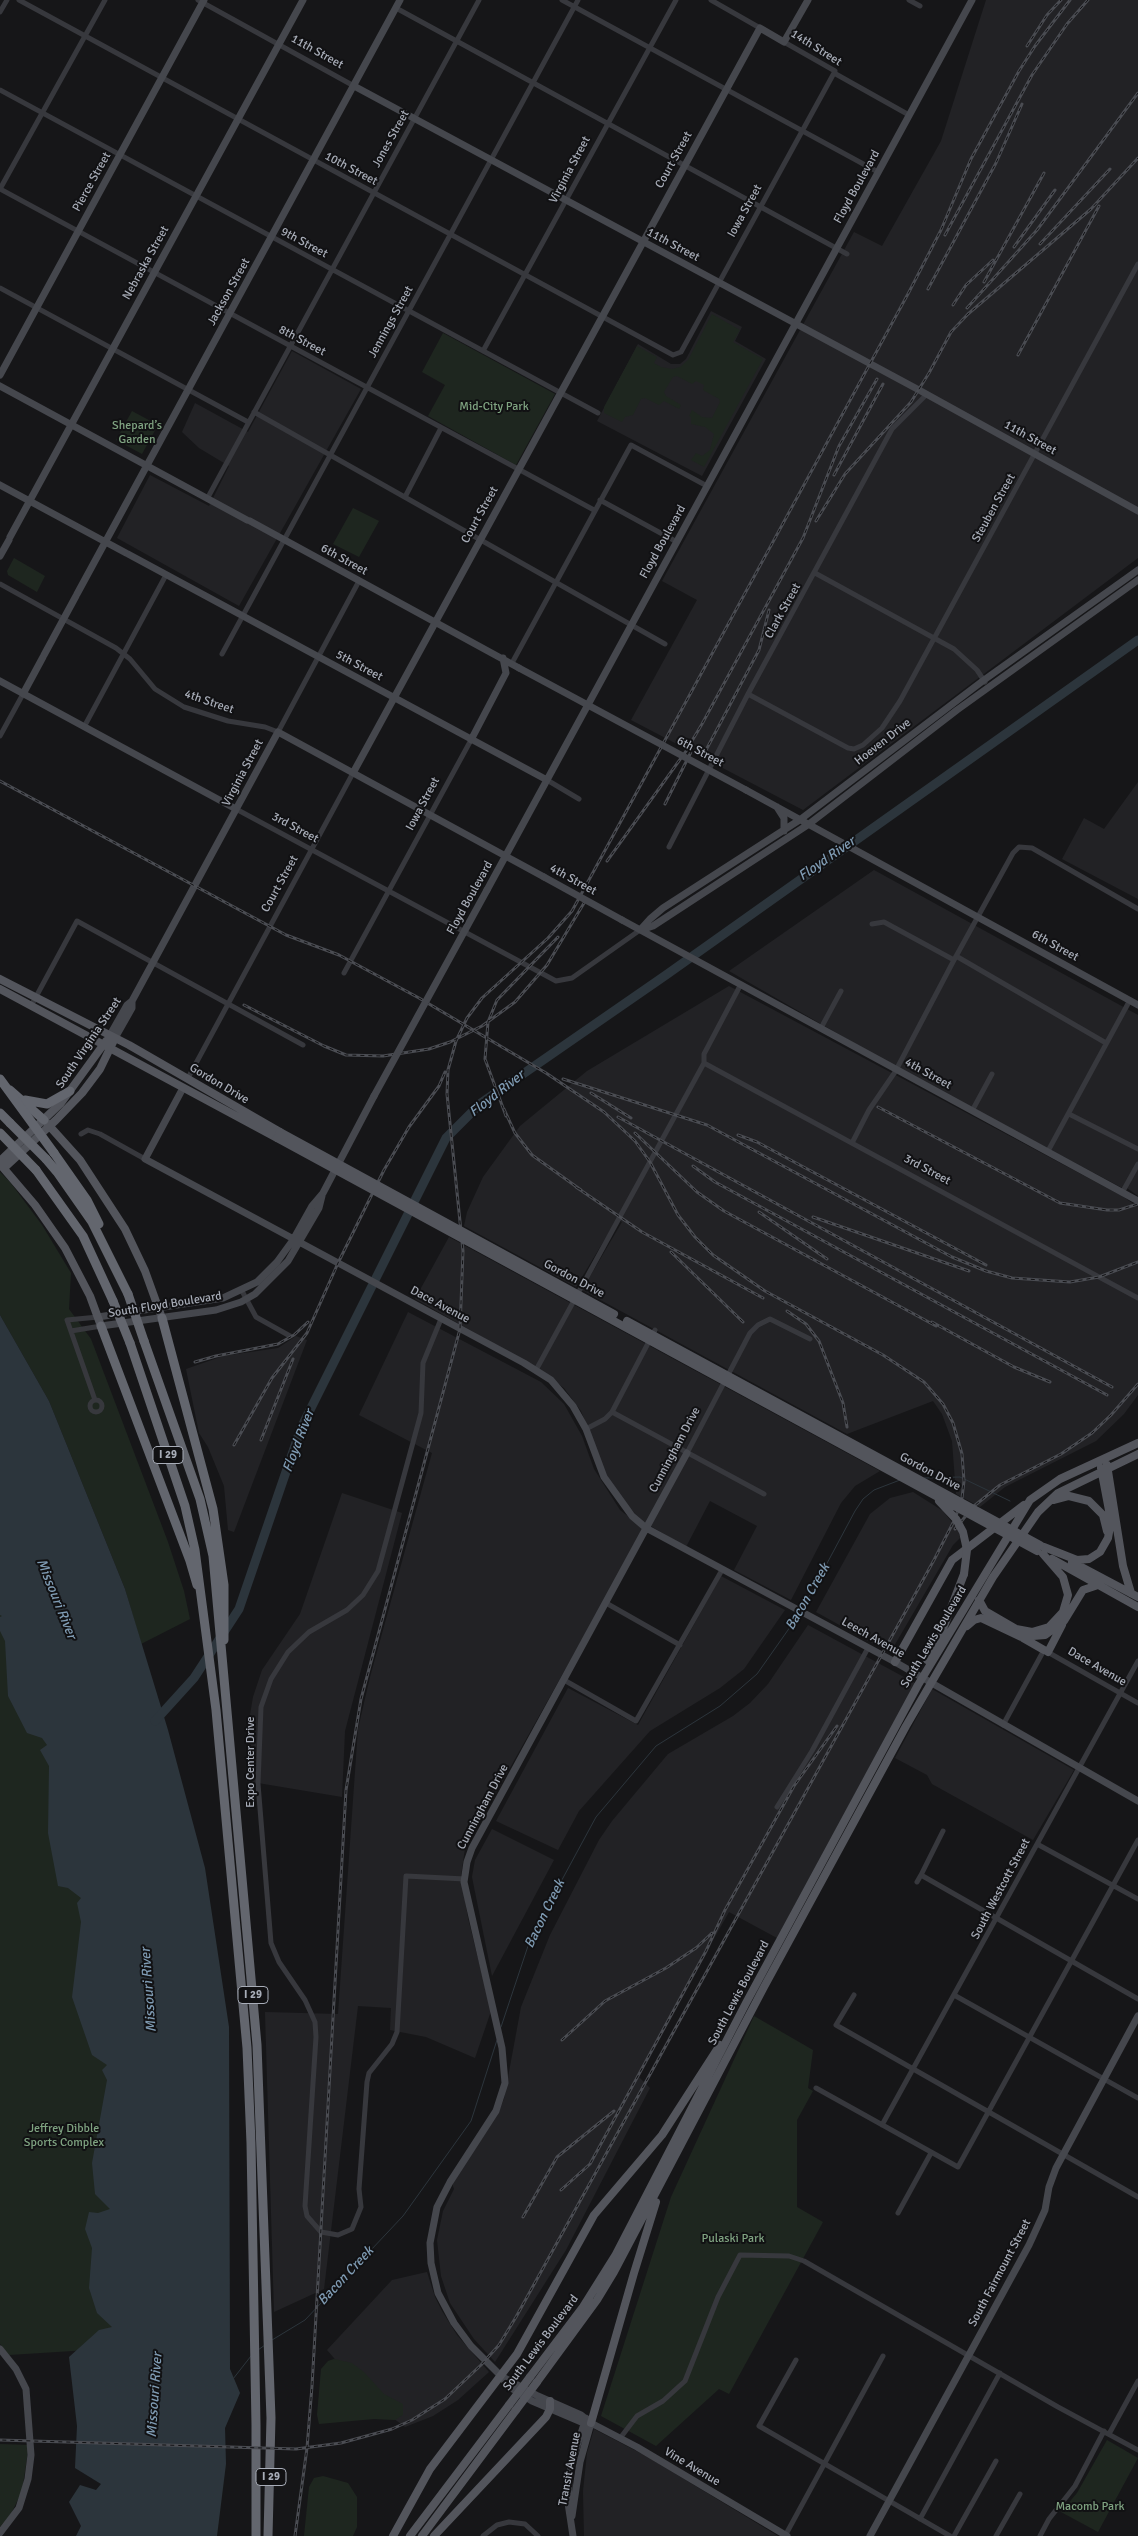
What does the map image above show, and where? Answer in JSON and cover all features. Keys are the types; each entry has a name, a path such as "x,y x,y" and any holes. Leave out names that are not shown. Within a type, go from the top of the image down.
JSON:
{"highway":[{"path":"0,1081 47,1123"},
{"path":"0,1081 87,1200 104,1232 107,1250"},
{"path":"22,1100 35,1104 47,1104 70,1091"},
{"name":"I 29","path":"0,1113 46,1160 79,1202 107,1250 128,1294 217,1553 226,1635 222,1654 256,2045 270,2418 268,2536"},
{"name":"I 29","path":"0,1133 36,1170 83,1236 114,1301 130,1343 185,1506 208,1644 216,1710 247,2048 251,2143 256,2536"},
{"path":"162,1318 207,1482 217,1553"},
{"path":"99,1322 196,1570"}],"main road":[{"name":"Nebraska Street","path":"0,556 303,0"},
{"name":"Jackson Street","path":"23,694 400,0"},
{"path":"784,42 808,0"},
{"name":"Floyd Boulevard","path":"374,1096 972,0"},
{"name":"Pierce Street","path":"0,375 120,156 202,1"},
{"name":"14th Street","path":"760,28 784,42"},
{"name":"Court Street","path":"353,773 760,28"},
{"name":"11th Street","path":"354,86 720,282 1138,510"},
{"name":"6th Street","path":"0,386 801,819 1138,1005"},
{"name":"5th Street","path":"0,485 547,780"},
{"name":"Hoeven Drive","path":"640,930 663,908 801,819 984,680 1138,570"},
{"name":"Hoeven Drive","path":"640,930 653,926 809,824 988,687 1138,580"},
{"path":"503,658 506,673 520,668"},
{"name":"Iowa Street","path":"471,740 506,673"},
{"name":"3rd Street","path":"0,681 236,809"},
{"name":"4th Street","path":"278,732 896,1070 1123,1191 1138,1201"},
{"name":"Virginia Street","path":"146,974 278,732"},
{"path":"776,806 784,818 784,831"},
{"name":"South Virginia Street","path":"47,1123 70,1091 107,1047 132,1008 132,1001 146,974"},
{"name":"Gordon Drive","path":"0,979 188,1078 278,1135 914,1484 1134,1595"},
{"name":"Gordon Drive","path":"0,989 183,1088 278,1135 1041,1549 1098,1585 1138,1607"},
{"name":"South Virginia Street","path":"1,1164 76,1099 100,1069 107,1047"},
{"path":"100,1069 113,1058 127,1058"},
{"path":"145,1159 183,1088"},
{"name":"South Floyd Boulevard","path":"99,1322 162,1318 216,1310 246,1299 263,1288 274,1277 296,1241 312,1206 322,1193 374,1096"},
{"path":"47,1123 80,1160 125,1229 145,1271 162,1318"},
{"name":"Dace Avenue","path":"145,1159 347,1267 551,1380 573,1406 586,1429 604,1477 623,1505 646,1528"},
{"path":"1,1164 65,1248 90,1296 99,1322"},
{"name":"South Floyd Boulevard","path":"99,1322 158,1308 207,1301 242,1291 267,1273 296,1241"},
{"name":"South Lewis Boulevard","path":"422,2536 513,2408 530,2377 583,2307 601,2279 746,2003 922,1678 1030,1500 1052,1483 1138,1443"},
{"name":"Cunningham Drive","path":"550,2405 508,2386 501,2376 471,2346 444,2306 435,2284 430,2250 437,2207 450,2182 496,2111 503,2094 506,2068 465,1879 470,1852 687,1453"},
{"name":"South Lewis Boulevard","path":"410,2536 513,2408 538,2382 597,2300 668,2173 764,1986 977,1603 1044,1506 1058,1493 1138,1454"},
{"path":"1102,1460 1124,1566 1134,1595"},
{"path":"1041,1549 1077,1560 1084,1560 1100,1552 1108,1538 1111,1521 1105,1470"},
{"path":"914,1484 939,1501 960,1525 967,1550 964,1574 941,1634 923,1668 922,1678"},
{"path":"1044,1506 1059,1497 1069,1496 1089,1501 1103,1515 1108,1538"},
{"path":"895,1662 952,1560 1030,1500"},
{"name":"Leech Avenue","path":"646,1528 895,1662 1138,1801"},
{"path":"970,1598 985,1612 1016,1630 1032,1632 1049,1627 1063,1612 1068,1595 1063,1577 1041,1549"},
{"path":"977,1603 981,1618 1046,1651 1083,1590 1098,1585"},
{"path":"959,1635 970,1623 981,1618"},
{"path":"1021,1637 1045,1635 1064,1621"},
{"path":"394,2536 430,2469 517,2354 594,2215 662,2135 746,2003"},
{"name":"South Fairmount Street","path":"870,2536 1038,2228 1052,2178 1063,2154 1138,2016"},
{"path":"587,2422 644,2238 668,2173"},
{"path":"0,2349 16,2369 26,2389 30,2412 31,2455 28,2480 19,2508 0,2533"},
{"path":"434,2536 546,2417 550,2405"},
{"name":"Vine Avenue","path":"550,2405 620,2438 786,2536"},
{"name":"Transit Avenue","path":"573,2536 572,2518 576,2503 580,2462 587,2422"}],"street":[{"path":"0,12 7,0"},
{"name":"10th Street","path":"19,0 162,77 237,120 674,355"},
{"path":"0,189 36,121 43,114 105,0"},
{"name":"Jones Street","path":"207,499 479,0"},
{"path":"562,0 878,172"},
{"name":"Jennings Street","path":"222,654 490,158 578,0"},
{"name":"Virginia Street","path":"483,352 676,0"},
{"name":"14th Street","path":"712,0 760,28"},
{"path":"909,0 920,6"},
{"name":"11th Street","path":"202,1 354,86"},
{"path":"396,8 685,164 846,254"},
{"name":"14th Street","path":"784,42 835,71 834,73 909,115"},
{"name":"Iowa Street","path":"674,355 681,352 834,73"},
{"name":"9th Street","path":"0,90 598,413"},
{"name":"8th Street","path":"0,189 594,510"},
{"name":"Steuben Street","path":"748,694 842,746 854,749 873,737 888,720 935,638 1138,264"},
{"path":"0,288 248,422"},
{"name":"Clark Street","path":"669,847 748,694 892,429 927,394"},
{"path":"254,412 665,644"},
{"path":"404,497 441,428"},
{"path":"512,663 594,510 631,446 707,486"},
{"path":"600,500 676,542"},
{"path":"815,573 935,638 966,658 988,687"},
{"path":"84,727 166,575"},
{"name":"Virginia Street","path":"278,732 360,581"},
{"name":"4th Street","path":"0,584 123,653 155,689 184,707 228,721 249,724 278,732"},
{"name":"Jackson Street","path":"0,736 23,694"},
{"name":"Iowa Street","path":"344,973 471,740"},
{"name":"Court Street","path":"188,1078 353,773"},
{"name":"5th Street","path":"547,780 579,799"},
{"name":"3rd Street","path":"236,809 552,980 565,981 581,972"},
{"path":"852,1143 869,1110 896,1070 955,958 1013,853 1019,847 1032,848 1138,909"},
{"path":"31,1006 77,921 304,1045"},
{"path":"872,924 884,922 955,958 1106,1043"},
{"name":"Hoeven Drive","path":"581,972 640,930"},
{"path":"536,1370 704,1063 704,1054 741,984"},
{"path":"821,1028 841,990"},
{"path":"1048,1151 1130,1000"},
{"name":"3rd Street","path":"704,1063 1138,1298"},
{"path":"972,1111 992,1074"},
{"path":"1069,1114 1138,1149"},
{"name":"Dace Avenue","path":"81,1134 88,1130 100,1134 145,1159"},
{"path":"1123,1191 1138,1164"},
{"path":"242,1291 256,1316 290,1336"},
{"name":"Expo Center Drive","path":"441,1319 423,1363 422,1413 378,1571 363,1595 347,1610 309,1632 288,1652 271,1679 261,1707 258,1784 271,1943 279,1962 311,2011 316,2037 305,2209 311,2222 321,2232 331,2235 352,2229 357,2221 361,2207 360,2189 366,2082 378,2060 392,2044 397,2027 406,1876 465,1879"},
{"name":"Cunningham Drive","path":"687,1453 750,1332 758,1325 770,1319 810,1339"},
{"name":"South Floyd Boulevard","path":"67,1320 99,1322 71,1332 67,1320"},
{"path":"586,1429 605,1420 612,1412 655,1330"},
{"path":"71,1332 94,1400"},
{"path":"612,1412 764,1494"},
{"path":"564,1680 636,1721 722,1570"},
{"path":"606,1603 680,1645"},
{"path":"777,1807 812,1751 868,1648"},
{"path":"1003,1725 1046,1651"},
{"name":"Dace Avenue","path":"1046,1651 1138,1703"},
{"name":"South Westcott Street","path":"882,2125 1138,1662"},
{"path":"917,1882 943,1831"},
{"path":"816,2088 958,2167 1138,1840"},
{"path":"1037,1844 1138,1900"},
{"path":"921,1875 1138,1999"},
{"path":"854,1995 836,2025 1138,2197"},
{"path":"954,1995 1138,2098"},
{"path":"898,2214 932,2153"},
{"path":"620,2438 630,2422 663,2401 685,2381 718,2298 740,2255 789,2256 804,2261 1138,2450"},
{"path":"786,2536 883,2356"},
{"path":"796,2360 759,2426 950,2536"},
{"path":"920,2519 1000,2373"},
{"path":"1040,2536 1049,2519 1075,2486 1138,2381"},
{"path":"954,2536 996,2460"},
{"path":"996,2536 1020,2494"},
{"path":"483,2536 496,2524 509,2522 525,2524 538,2536"}],"shaded area":[{"path":"986,0 1138,0 1138,558 803,810 631,720 697,600 662,581 854,232 882,246 941,141"},
{"path":"711,311 742,327 735,341 766,359 702,476 597,421 638,344 671,364 680,364 686,359"},
{"path":"292,351 361,389 239,606 117,538 150,475 209,506 229,466 199,448 182,432 195,403 248,432"},
{"path":"1138,782 1138,899 1062,859 1084,818 1104,829"},
{"path":"874,870 1138,1015 1138,1196 1127,1188 1126,1190 894,1066 729,971"},
{"path":"729,986 1122,1196 1138,1207 1138,1395 1124,1414 1096,1441 1005,1487 980,1507 956,1494 952,1441 942,1414 933,1401 847,1434 582,1290 622,1222 617,1219 576,1287 464,1226 467,1212 483,1177 520,1126 587,1071"},
{"path":"449,1237 880,1471 855,1486 841,1503 791,1600 734,1570 757,1526 710,1501 686,1547 642,1521 624,1502 608,1478 581,1411 564,1388 539,1369 415,1299"},
{"path":"408,1312 541,1382 564,1404 582,1436 594,1469 620,1510 644,1529 465,1848 461,1876 468,1918 491,2011 475,2058 426,2037 390,2030 391,2008 358,2006 324,2289 274,2312 265,2012 338,2014 358,1729 370,1677 432,1453 359,1415"},
{"path":"296,1336 307,1340 234,1532 228,1530 224,1486 208,1447 199,1433 186,1369 223,1356 278,1348"},
{"path":"913,1492 943,1511 958,1530 960,1538 953,1545 890,1653 816,1612 870,1514 890,1498"},
{"path":"342,1493 402,1513 345,1731 342,1797 246,1781 248,1727 253,1697 262,1670 300,1614"},
{"path":"721,1576 785,1610 744,1669 720,1688 650,1731 579,1811 558,1850 496,1821 568,1688 638,1725"},
{"path":"808,1625 915,1683 777,1938 729,1912 637,2075 650,2088 566,2250 495,2362 474,2339 450,2303 441,2276 437,2240 443,2211 454,2189 452,2183 497,2116 504,2099 521,2007 550,1935 599,1840 612,1821 668,1754 733,1716 750,1703 768,1684"},
{"path":"932,1689 1074,1770 1033,1840 932,1784 927,1775 895,1758"},
{"path":"492,1829 554,1860 492,1976 472,1877 475,1860"},
{"path":"427,2272 435,2297 442,2311 457,2335 489,2372 458,2400 433,2416 405,2427 373,2403 327,2350 392,2280"},
{"path":"594,2429 646,2456 778,2536 584,2536 583,2491 587,2453"}],"green space":[{"path":"712,314 740,330 733,342 763,359 704,467 691,460 696,453 702,456 710,450 714,434 705,427 691,424 691,417 689,416 692,410 702,417 712,418 720,402 719,399 703,390 704,385 696,381 692,384 677,376 673,377 664,392 666,396 681,405 679,409 664,401 659,405 645,398 641,399 633,415 625,417 622,422 604,413 604,407 637,346 657,357 654,363 661,367 672,369 680,367 688,360"},
{"name":"Mid-City Park","path":"443,333 555,394 516,465 428,416 445,385 422,372"},
{"name":"Shepard’s Garden","path":"132,411 158,425 142,454 116,440"},
{"path":"353,508 379,521 359,557 333,544"},
{"path":"14,558 45,576 37,592 8,575 7,571"},
{"path":"0,1172 10,1182 42,1225 71,1273 69,1309 91,1339 168,1542 184,1591 190,1619 141,1644 125,1589 49,1401 0,1315"},
{"name":"Jeffrey Dibble Sports Complex","path":"0,1579 48,1703 107,1983 120,2348 9,2355 0,2344"},
{"name":"Pulaski Park","path":"754,2016 813,2050 808,2088 813,2091 797,2120 797,2207 823,2222 729,2394 719,2389 656,2446 601,2416 671,2197"},
{"path":"334,2359 352,2363 364,2372 384,2394 403,2404 403,2415 395,2420 374,2419 319,2424 317,2415 321,2369 328,2361"},
{"name":"Macomb Park","path":"1107,2440 1138,2458 1098,2532 1061,2512 1077,2493"},
{"path":"0,2444 29,2445 22,2491 11,2514 0,2527"},
{"path":"323,2476 348,2483 357,2497 357,2527 353,2536 304,2536 309,2487 314,2478"}],"water":[{"name":"Missouri River","path":"0,1315 49,1401 125,1589 168,1730 205,1868 229,2027 230,2369 240,2393 225,2428 226,2464 217,2536 76,2536 81,2526 69,2502 80,2485 96,2490 101,2484 75,2468 77,2426 69,2357 99,2330 112,2327 97,2313 89,2288 92,2248 85,2229 89,2212 98,2213 110,2209 95,2194 92,2163 107,2080 102,2070 107,2065 92,2055 72,1997 81,1922 77,1903 81,1898 68,1888 58,1886 48,1833 49,1766 40,1750 47,1745 42,1738 27,1733 8,1696 5,1641 0,1631 0,1617 2,1616 0,1615"}],"waterway":[{"name":"Floyd River","path":"155,1721 194,1678 239,1609 301,1428 446,1138 481,1103 666,975 1138,640"},
{"name":"Bacon Creek","path":"924,1478 960,1477 1010,1501"},
{"name":"Bacon Creek","path":"802,1610 863,1499 874,1490 900,1480"},
{"name":"Bacon Creek","path":"501,2027 531,1937 596,1817 656,1746 720,1706 757,1674 800,1613"},
{"name":"Bacon Creek","path":"272,2340 305,2320 403,2216 471,2121 497,2040"},
{"name":"Bacon Creek","path":"258,2350 265,2345"},
{"name":"Bacon Creek","path":"233,2379 251,2356"}],"railway":[{"path":"1027,46 1047,15 1061,0"},
{"path":"295,2536 307,2448 312,2386 346,1790 361,1699 460,1329 463,1251 447,1094 448,1070 456,1041 467,1018 482,998 548,938 572,911 909,292 941,230 971,159 1019,71 1035,46 1070,0"},
{"path":"945,235 1032,75 1067,24 1088,0"},
{"path":"967,308 1037,230 1138,93"},
{"path":"928,289 996,163 1022,104"},
{"path":"816,521 845,474 911,402 951,332 968,314 1091,209 1138,158"},
{"path":"1040,244 1110,169"},
{"path":"984,282 1044,173"},
{"path":"1014,247 1055,190"},
{"path":"1018,355 1099,206"},
{"path":"953,305 966,285 993,260"},
{"path":"607,861 686,751 702,724 803,538 839,446 877,379"},
{"path":"834,475 883,384"},
{"path":"705,752 759,650 769,610"},
{"path":"665,804 691,752"},
{"path":"0,781 286,935 339,955 419,998 546,1073 604,1112 635,1141 650,1162 678,1215 695,1237 713,1255 765,1291 883,1355 924,1382 943,1404 953,1423 962,1454 964,1481 962,1498 955,1519 934,1560 516,2317 499,2345 481,2365 445,2399 412,2420 392,2429 341,2443 296,2449 0,2440"},
{"path":"244,1005 324,1046 346,1055 383,1056 429,1049 450,1042 482,1026 515,1002 547,965 584,903"},
{"path":"506,1116 485,1059 488,1022 497,1000 558,937"},
{"path":"234,1445 272,1378 307,1333 338,1263 384,1170 409,1127 439,1086 445,1072"},
{"path":"563,1079 707,1125 952,1257 986,1271 1012,1278 1070,1282 1099,1277 1138,1262"},
{"path":"591,1093 631,1118"},
{"path":"878,1107 1060,1203 1107,1210 1119,1210 1138,1204"},
{"path":"504,1109 515,1133 532,1155 581,1190"},
{"path":"618,1117 1112,1387"},
{"path":"635,1133 697,1192 724,1211 936,1326"},
{"path":"738,1135 757,1142 986,1265"},
{"path":"693,1166 715,1182 1107,1395"},
{"path":"576,1187 642,1232 763,1298"},
{"path":"759,1212 827,1259"},
{"path":"813,1217 969,1271"},
{"path":"671,1252 743,1322"},
{"path":"787,1311 806,1324 819,1341 843,1403 847,1427"},
{"path":"195,1362 278,1344 294,1335 308,1322"},
{"path":"932,1322 1014,1367 1050,1382"},
{"path":"261,1440 293,1359"},
{"path":"955,1529 974,1506 1000,1485 1061,1454 1092,1433 1111,1415 1138,1384"},
{"path":"561,2190 590,2164 706,1951 725,1910 794,1786 837,1726"},
{"path":"562,2040 605,2001 666,1968 696,1948 712,1933"},
{"path":"523,2217 557,2157 614,2111"}]}
